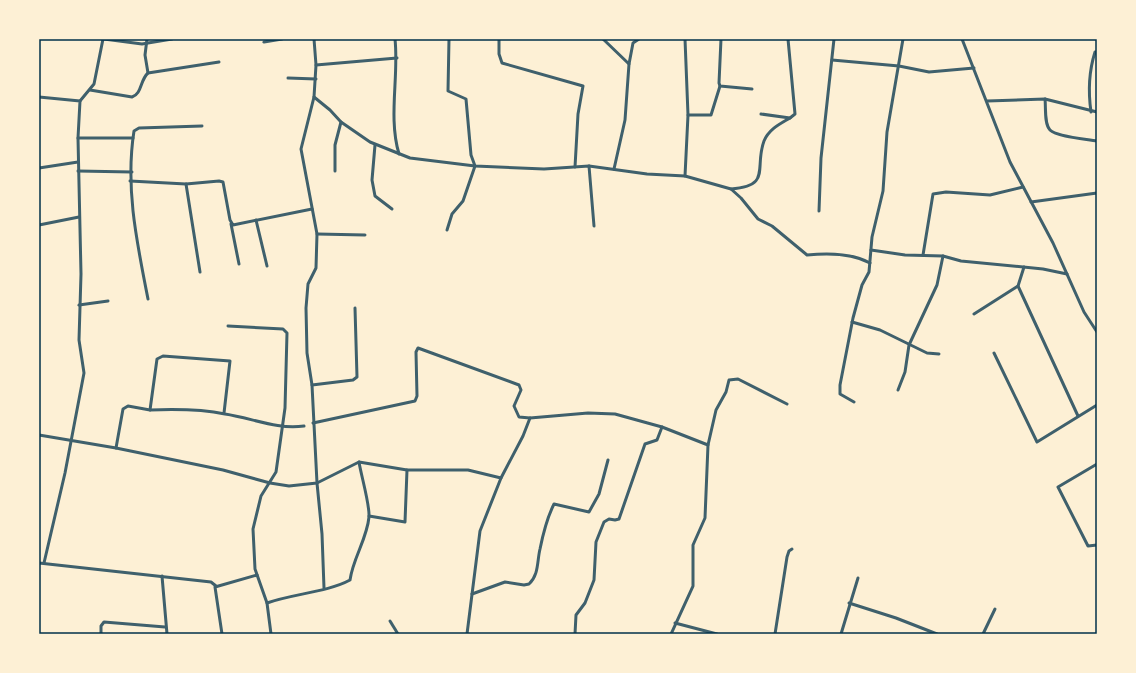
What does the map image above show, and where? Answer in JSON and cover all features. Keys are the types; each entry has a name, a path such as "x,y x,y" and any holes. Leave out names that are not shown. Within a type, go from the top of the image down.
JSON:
{"street":[{"path":"44,563 56,515 84,373 79,340 81,274 78,138 80,101 94,84 103,39 146,44 172,39"},
{"path":"147,39 145,55 148,73"},
{"path":"264,42 282,39"},
{"path":"314,39 316,79 314,97 302,149 317,234 316,268 308,284 306,308 307,353 312,385 313,423 322,534 324,588"},
{"path":"395,39 397,58 394,114 396,145 399,154"},
{"path":"447,230 452,214 463,201 475,166 471,155 466,99 448,91 449,39"},
{"path":"500,39 499,54 502,63 583,86 578,114 576,167"},
{"path":"603,39 629,64"},
{"path":"614,169 625,120 629,64 633,43 639,39"},
{"path":"685,39 688,115 685,176"},
{"path":"688,115 711,115 720,86 718,83 721,39"},
{"path":"314,97 330,110 341,122 376,145 410,158 443,164 544,170 589,166 647,174 685,176 730,189 745,188 753,184 758,178 765,140 775,127 795,114 788,39"},
{"path":"819,210 821,158 834,39"},
{"path":"854,402 840,394 840,385 852,322 862,285 869,272 871,250 883,192 887,132 903,39"},
{"path":"962,39 1010,162 1067,274 1084,312 1097,332"},
{"path":"1091,112 1088,91 1092,63 1095,52 1097,52"},
{"path":"316,65 397,58"},
{"path":"832,60 899,66 930,72 974,68"},
{"path":"90,90 132,98 139,92 141,82 148,73 219,62"},
{"path":"288,78 316,79"},
{"path":"720,86 752,88"},
{"path":"39,97 80,101"},
{"path":"987,101 1045,99 1091,112 1097,112"},
{"path":"1045,99 1047,125 1050,130 1058,134 1097,141"},
{"path":"762,114 790,118"},
{"path":"335,171 335,145 341,122"},
{"path":"148,299 133,224 130,181 132,172 134,131 139,128 202,126"},
{"path":"78,138 133,138"},
{"path":"376,145 372,180 375,196 392,209"},
{"path":"39,168 78,162"},
{"path":"589,166 594,226"},
{"path":"78,171 132,172"},
{"path":"130,181 186,184 223,182 239,264"},
{"path":"186,184 200,272"},
{"path":"923,255 933,194 946,192 990,195 1023,187"},
{"path":"730,189 741,198 758,219 772,226 807,255 825,253 862,259 870,263"},
{"path":"1031,202 1097,193"},
{"path":"231,224 312,209"},
{"path":"39,225 79,217"},
{"path":"256,220 267,266"},
{"path":"317,234 364,235"},
{"path":"871,250 905,255 943,256 961,261 1024,267 1067,274"},
{"path":"898,390 905,372 910,345 937,285 943,256"},
{"path":"974,314 1018,286 1024,267"},
{"path":"1018,286 1078,416"},
{"path":"79,304 108,301"},
{"path":"312,385 353,380 357,377 355,308"},
{"path":"852,322 880,330 927,353 939,354"},
{"path":"228,326 285,330 285,398 276,472 270,483 264,488 253,529 257,575 267,603 272,634"},
{"path":"313,423 415,401 417,396 416,352 418,348 519,385 521,390 514,406 519,417 530,418 588,414 615,414 662,427 708,445"},
{"path":"994,353 1036,442 1097,405"},
{"path":"150,410 156,359 168,355 230,361 224,413"},
{"path":"671,634 693,586 693,545 705,518 708,445 716,410 726,392 729,380 738,379 787,404"},
{"path":"116,448 123,409 128,406 150,410 180,409 224,413 281,428 304,426"},
{"path":"467,634 480,531 501,478 523,436 530,418"},
{"path":"575,634 576,615 585,603 594,580 596,542 604,522 609,519 619,519 645,444 657,440 662,427"},
{"path":"39,435 116,448 223,470 270,483 289,486 317,483 359,462 407,470 468,470 501,478"},
{"path":"472,594 505,582 524,585 529,584 536,576 540,549 550,512 554,504 589,512 599,494 608,460"},
{"path":"267,603 283,597 338,585 350,580 351,569 362,541 369,516 359,462"},
{"path":"1097,464 1058,487 1088,546 1097,545"},
{"path":"369,516 405,522 407,470"},
{"path":"776,634 787,558 792,549"},
{"path":"39,563 211,582 216,586 222,634"},
{"path":"216,586 257,575"},
{"path":"162,576 165,627 167,634"},
{"path":"841,634 849,603 858,578"},
{"path":"849,603 925,628 937,634"},
{"path":"983,634 995,609"},
{"path":"390,621 398,634"},
{"path":"100,634 101,626 104,622 165,627"},
{"path":"675,623 717,634"},
{"path":"924,634 925,628"}]}
